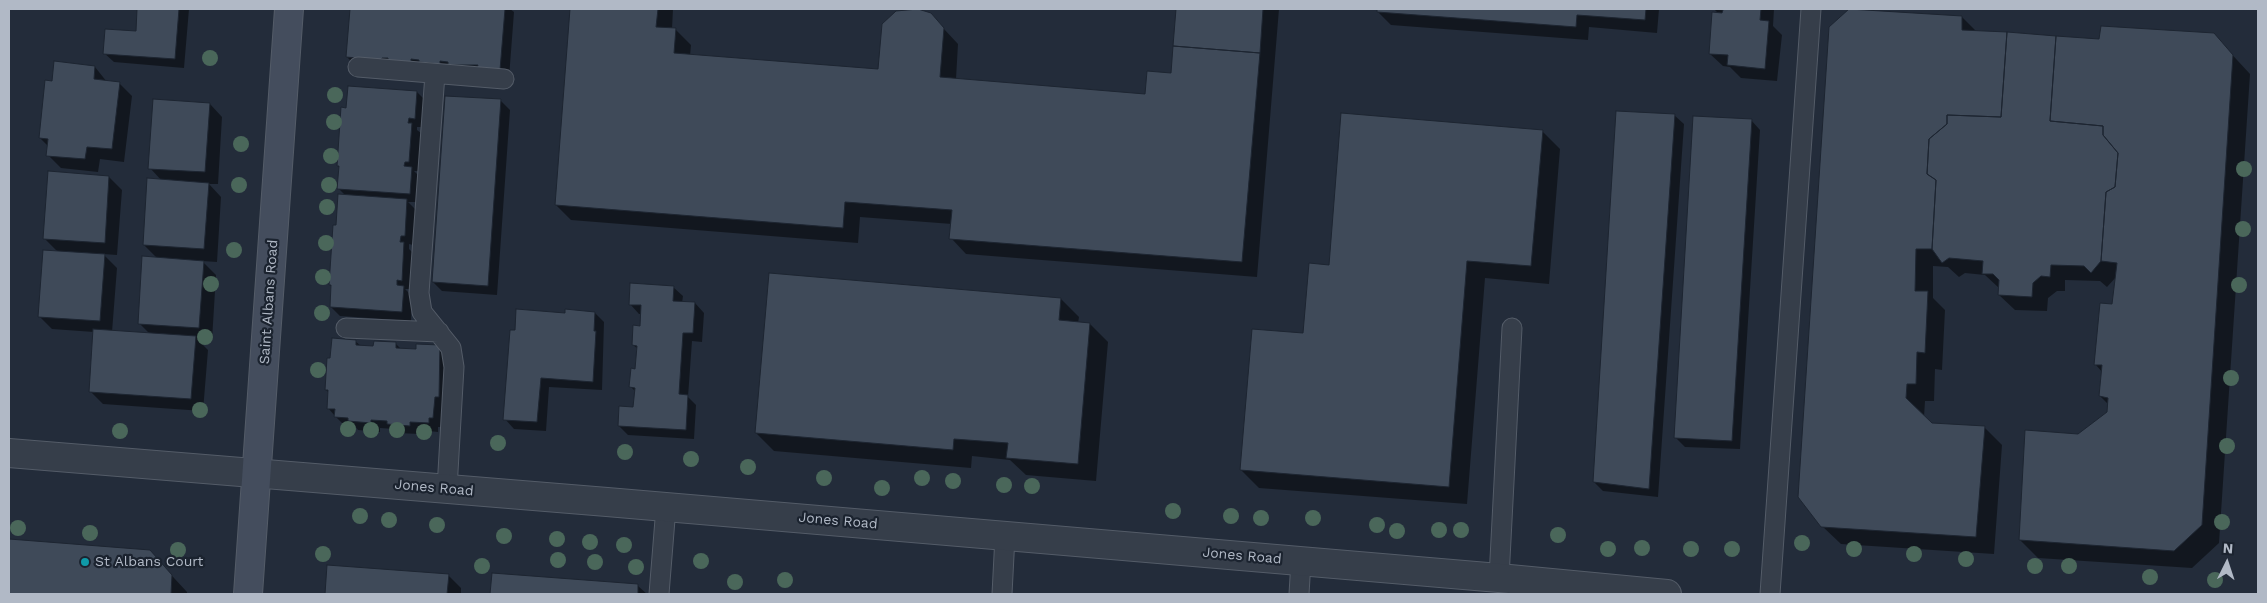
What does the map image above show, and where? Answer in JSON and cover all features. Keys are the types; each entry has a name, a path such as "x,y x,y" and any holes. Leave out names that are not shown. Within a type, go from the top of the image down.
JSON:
{"street":[{"name":"Saint Albans Road","path":"248,594 258,474 289,9"},
{"name":"Jones Road","path":"9,453 1301,561 1667,594"}],"lane":[{"path":"1770,594 1811,9"},
{"path":"358,67 504,79"},
{"path":"435,74 419,293 422,312 451,348 454,367 447,489"},
{"path":"346,328 439,332"},
{"path":"1499,578 1512,328"},
{"path":"659,594 666,507"},
{"path":"1002,594 1005,536"},
{"path":"1299,594 1301,561"}],"building":[{"path":"137,9 179,9 175,59 103,54 105,29 136,31"},
{"path":"350,9 505,9 500,70 477,68 478,65 448,65 448,62 440,61 440,64 419,62 419,60 411,59 411,62 388,61 388,58 382,58 381,60 346,57"},
{"path":"570,9 658,9 656,27 676,28 674,53 878,69 882,24 896,11 918,9 931,13 944,28 940,77 1145,94 1147,71 1171,73 1173,46 1260,53 1242,262 949,239 952,210 845,202 843,228 555,205"},
{"path":"1176,9 1263,9 1260,53 1173,46"},
{"path":"1377,9 1646,9 1645,20 1577,15 1576,27 1377,12"},
{"path":"1712,9 1761,9 1760,20 1769,21 1765,69 1727,65 1728,55 1709,54 1712,12 1722,13 1723,10"},
{"path":"1849,9 1962,16 1962,30 2007,32 2001,117 1947,115 1947,124 1929,139 1927,174 1936,180 1932,249 1916,249 1915,291 1928,291 1925,353 1917,352 1916,384 1907,384 1906,398 1932,423 1985,426 1976,537 1821,527 1798,497 1829,27"},
{"path":"2101,26 2214,33 2233,55 2202,525 2174,551 2019,540 2025,430 2078,434 2107,412 2108,398 2099,396 2102,365 2094,365 2100,303 2112,304 2117,263 2101,261 2106,192 2115,187 2118,153 2103,135 2103,126 2050,121 2056,36 2099,39"},
{"path":"2007,32 2056,36 2050,121 2103,126 2103,135 2118,153 2115,187 2106,192 2101,261 2091,273 2084,266 2051,265 2050,277 2041,276 2033,283 2032,297 1998,295 1999,280 1993,274 1982,274 1983,261 1949,258 1942,263 1932,249 1936,180 1927,174 1929,139 1947,124 1947,115 2001,117"},
{"path":"54,61 95,66 94,79 120,82 112,149 87,147 85,159 46,156 48,139 39,138 45,80 52,81"},
{"path":"348,86 417,91 415,119 409,118 408,123 412,123 409,162 405,162 404,166 412,167 410,194 337,189 341,107 346,108"},
{"path":"445,96 501,99 488,286 432,282"},
{"path":"153,99 210,103 205,172 148,169"},
{"path":"1616,111 1675,114 1649,489 1593,482"},
{"path":"1341,113 1543,130 1531,266 1467,261 1449,487 1240,470 1252,329 1303,333 1309,263 1329,265"},
{"path":"1693,116 1752,119 1732,441 1674,438"},
{"path":"48,171 109,176 105,243 43,239"},
{"path":"147,178 209,183 204,249 143,245"},
{"path":"338,194 407,199 405,236 401,236 400,242 404,242 402,281 397,280 397,285 404,286 402,312 330,307 331,285 329,285 333,225 336,225"},
{"path":"43,250 105,254 100,321 38,317"},
{"path":"142,256 204,261 199,328 138,324"},
{"path":"769,273 1061,298 1059,320 1090,323 1078,464 1006,458 1008,443 954,439 953,450 755,433"},
{"path":"630,283 674,286 673,301 695,302 693,333 683,333 679,394 688,395 686,430 618,426 619,406 633,407 635,388 629,387 631,368 635,369 637,346 632,345 633,325 640,326 641,305 629,305"},
{"path":"516,309 565,313 565,309 595,312 594,331 596,331 593,382 541,378 537,422 503,420 510,330 515,330"},
{"path":"93,329 196,336 191,399 89,392"},
{"path":"332,338 356,340 356,345 373,346 374,341 396,342 396,348 416,349 416,344 440,345 439,397 435,397 433,418 429,418 429,423 410,422 410,426 387,424 387,421 371,420 371,423 348,421 348,418 334,417 335,409 327,409 328,390 325,390 327,358 330,358"},
{"name":"St Albans Court","path":"9,539 150,550 172,575 171,594 9,594"},
{"path":"327,565 449,574 447,594 325,594"},
{"path":"492,573 638,584 638,594 490,594"}],"place":[{"name":"St Albans Court","path":"85,562"}]}
